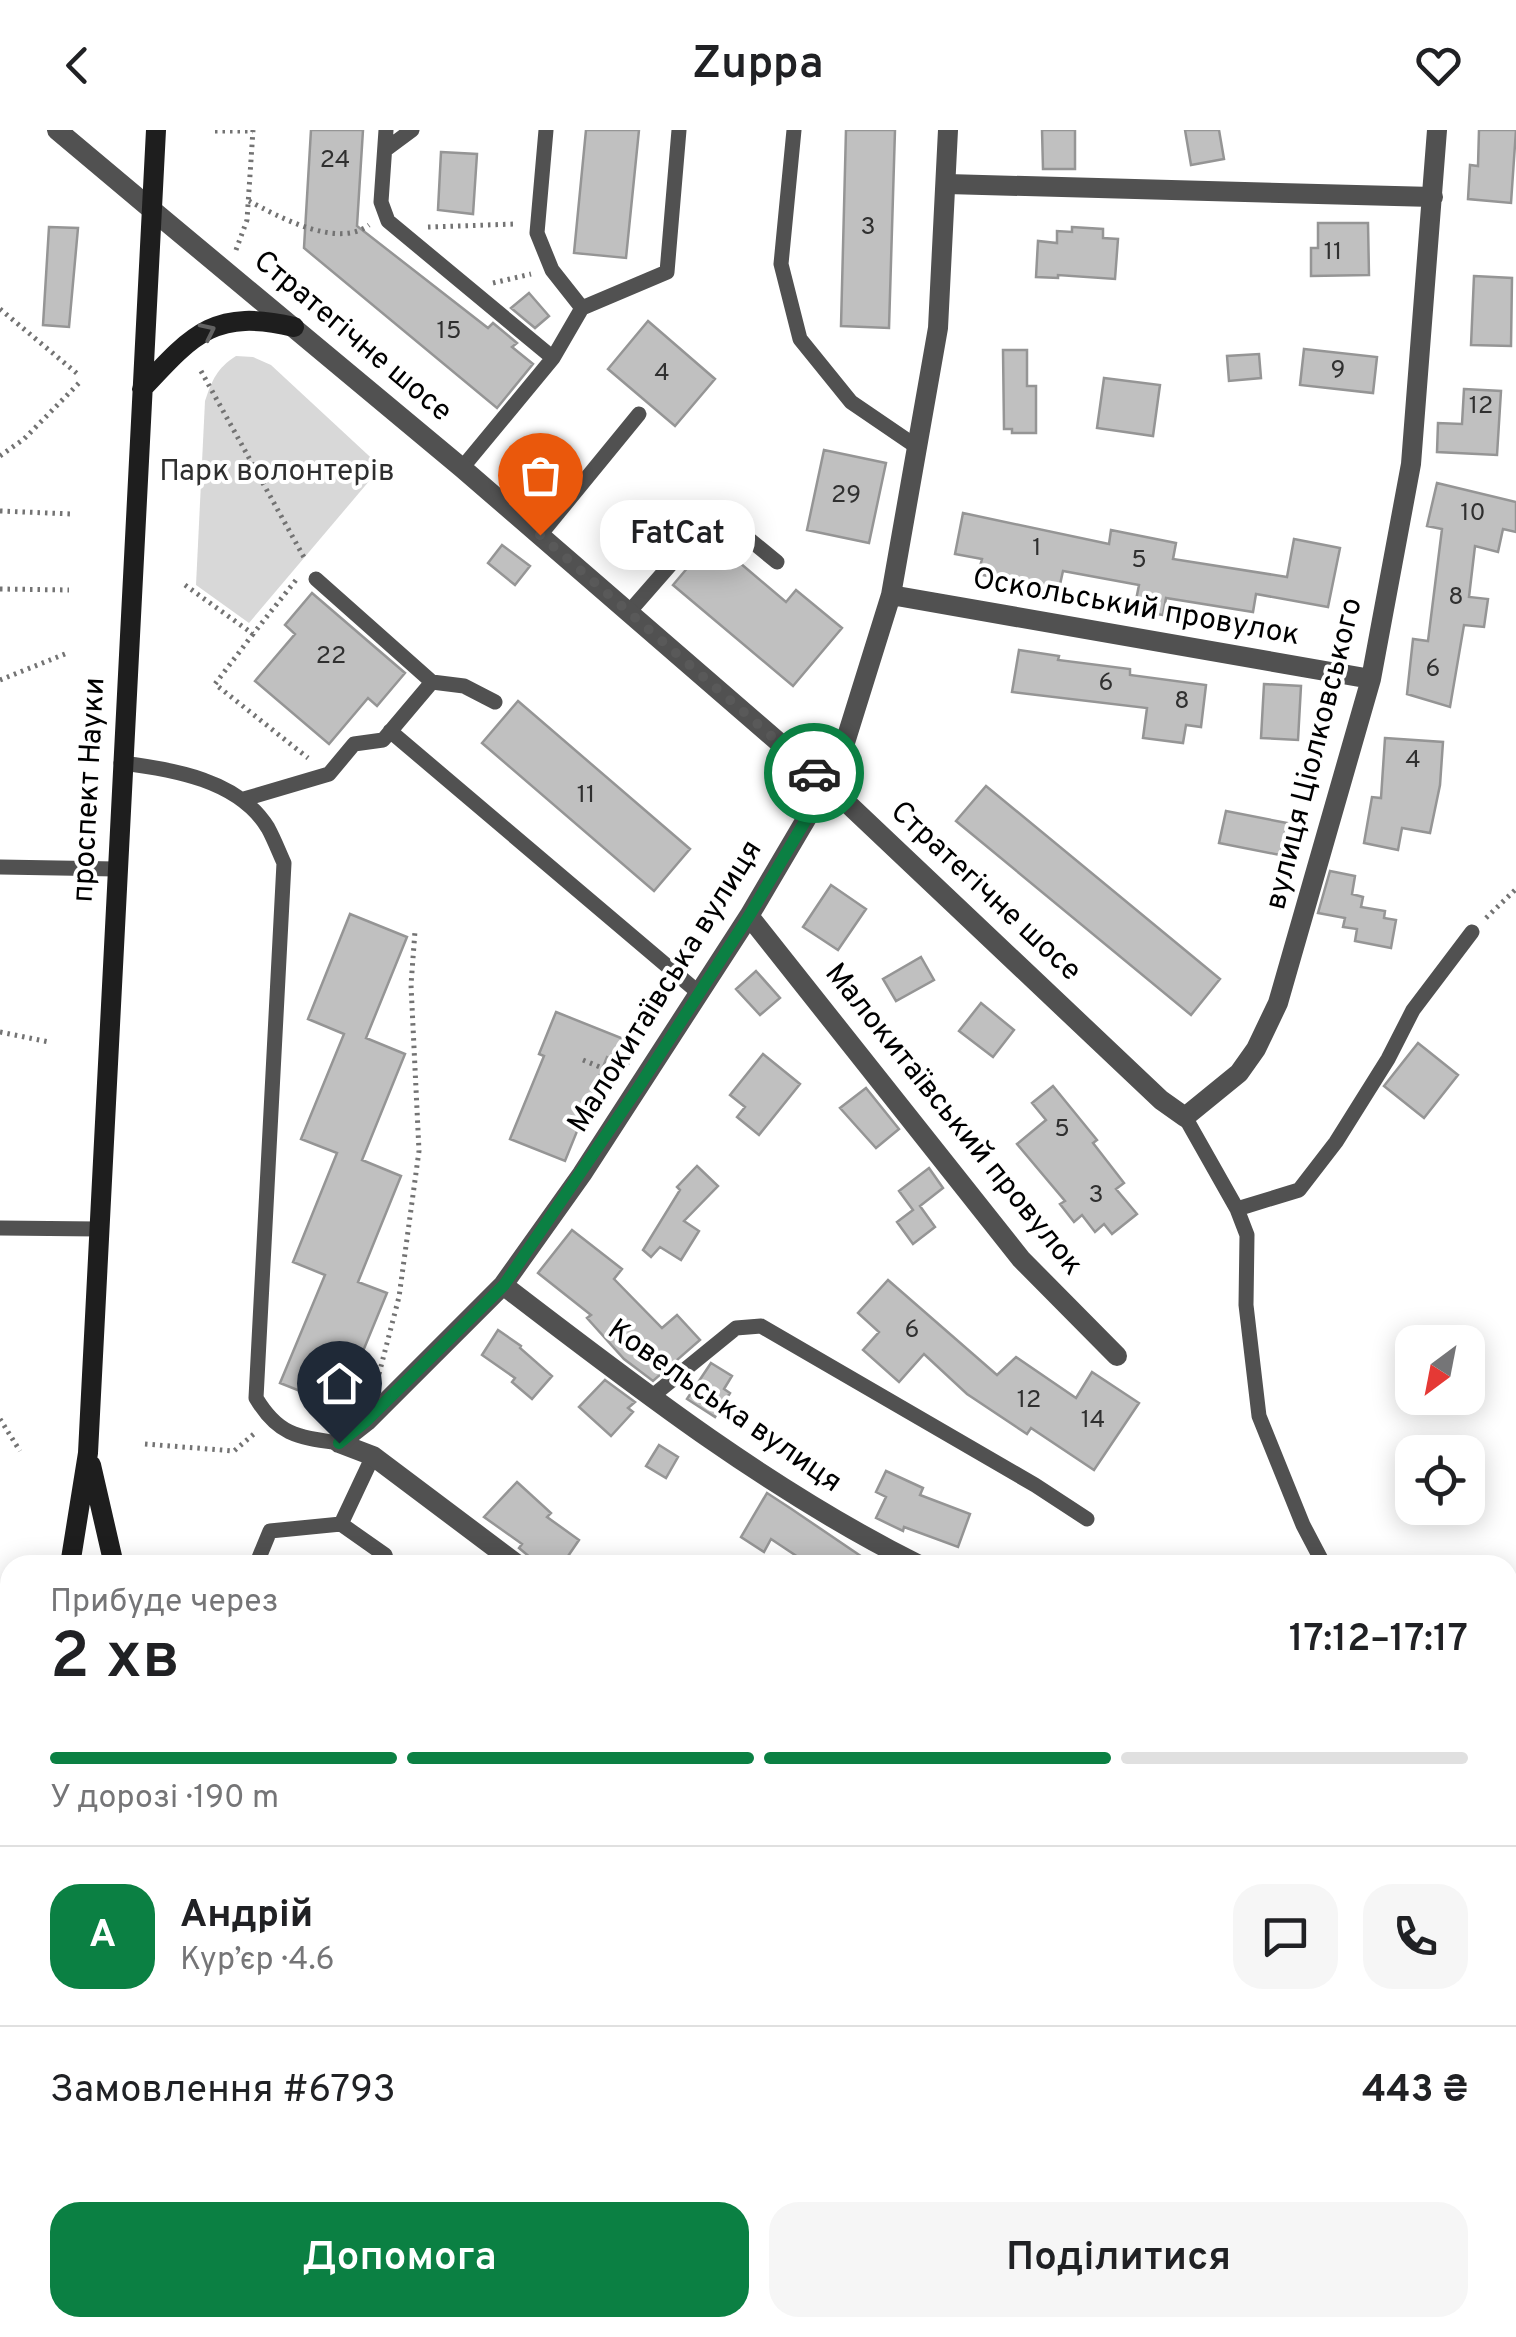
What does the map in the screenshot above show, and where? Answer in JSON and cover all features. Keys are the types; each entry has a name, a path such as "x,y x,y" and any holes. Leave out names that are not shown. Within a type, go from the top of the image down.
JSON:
{"main road":[{"name":"проспект Науки","path":"72,1555 88,1453 156,130"},
{"path":"142,389 175,353 214,326 267,320 294,327"},
{"name":"проспект Науки","path":"88,1453 112,1555"}],"street":[{"name":"Стратегічне шосе","path":"56,130 462,468 827,784 1161,1100 1186,1116"},
{"name":"Малокитаївська вулиця","path":"339,1443 504,1285 749,916 827,784 848,738 891,595 938,328 948,130"},
{"name":"вулиця Ціолковського","path":"1186,1116 1239,1073 1256,1049 1278,1003 1371,679 1411,464 1437,130"},
{"path":"947,184 1433,197"},
{"name":"Оскольський провулок","path":"891,595 1371,679"},
{"name":"Малокитаївський провулок","path":"749,916 1020,1259 1117,1356"},
{"name":"Ковельська вулиця","path":"504,1285 650,1398 852,1532 899,1555"},
{"path":"339,1443 373,1456 505,1555"}],"lane":[{"path":"386,130 383,214 388,221 553,358"},
{"path":"385,150 412,130"},
{"path":"546,130 537,233 552,270 582,308"},
{"path":"462,468 553,358 582,308 666,272 679,130"},
{"path":"794,130 781,264 800,339 851,402 917,447"},
{"path":"540,535 639,414"},
{"path":"629,612 706,524 727,521 778,562"},
{"path":"316,580 432,682 464,686 495,702"},
{"path":"244,800 329,774 354,744 383,740 432,682"},
{"path":"390,732 699,993"},
{"path":"122,764 176,770 244,800 266,825 284,864 256,1398 269,1421 304,1438 339,1443"},
{"path":"0,866 116,869"},
{"path":"1237,1209 1299,1190 1336,1142 1388,1059 1412,1010 1472,932"},
{"path":"1186,1116 1247,1234 1246,1305 1259,1416 1319,1555"},
{"path":"0,1228 98,1229"},
{"path":"650,1398 736,1328 762,1326 1086,1519"},
{"path":"342,1524 373,1456"},
{"path":"260,1555 270,1531 342,1524 385,1555"}],"path":[{"path":"215,131 253,130 247,220 236,251"},
{"path":"248,200 313,230 359,232 383,214"},
{"path":"400,228 538,224"},
{"path":"471,288 552,270"},
{"path":"0,309 80,380 24,439 0,456"},
{"path":"201,371 316,580 296,580 214,684 329,774"},
{"path":"0,510 72,514"},
{"path":"184,585 253,634"},
{"path":"0,588 69,590"},
{"path":"0,680 64,654"},
{"path":"1472,932 1516,889"},
{"path":"366,1421 398,1296 419,1151 412,985 415,932"},
{"path":"0,1032 49,1042"},
{"path":"583,1060 640,1085"},
{"path":"0,1420 20,1450"},
{"path":"145,1444 234,1451 269,1421"}],"green space":[{"name":"Парк волонтерів","path":"236,356 253,357 271,365 381,467 249,623 196,585 205,401 216,375"}],"building":[{"path":"311,130 363,130 357,226 488,328 493,323 517,343 512,347 533,364 497,408 304,248"},
{"path":"586,130 639,130 626,258 574,253"},
{"path":"846,130 895,130 889,328 841,326"},
{"path":"1042,130 1075,130 1075,169 1043,169"},
{"path":"1185,130 1219,130 1224,159 1191,165"},
{"path":"1479,130 1516,130 1511,203 1468,199 1470,165 1478,166"},
{"path":"441,152 477,154 473,214 438,210"},
{"path":"1318,223 1368,223 1369,275 1311,276 1311,248 1318,248"},
{"path":"49,227 78,228 69,327 43,325"},
{"path":"1072,227 1103,229 1103,238 1118,239 1115,279 1036,277 1038,241 1057,243 1057,231 1072,232"},
{"path":"1474,276 1512,278 1511,346 1471,345"},
{"path":"529,293 549,316 535,328 511,308"},
{"path":"648,321 715,379 675,426 608,369"},
{"path":"1304,349 1377,357 1373,393 1300,385"},
{"path":"1003,350 1027,350 1027,386 1036,386 1036,433 1004,429"},
{"path":"1259,354 1261,378 1229,381 1227,356"},
{"path":"1104,378 1160,385 1153,436 1097,428"},
{"path":"1464,389 1501,391 1497,455 1437,452 1438,423 1462,424"},
{"path":"824,450 886,463 869,543 807,530"},
{"path":"1437,483 1516,502 1516,532 1503,529 1498,552 1475,546 1469,597 1488,599 1484,627 1464,625 1450,707 1407,694 1413,639 1428,641 1442,529 1427,526"},
{"path":"963,513 1109,544 1111,530 1176,543 1173,559 1287,577 1294,539 1340,548 1328,607 1256,594 1253,612 1166,598 1163,615 1134,610 1139,585 1063,571 1057,598 1034,593 1036,586 978,574 982,559 955,554"},
{"path":"716,534 744,557 740,563 786,602 796,590 842,628 793,686 673,585"},
{"path":"502,545 530,566 515,585 488,563"},
{"path":"312,593 405,673 377,706 368,698 329,744 255,681 295,634 285,625"},
{"path":"1019,650 1059,656 1058,660 1130,669 1130,675 1206,685 1201,727 1186,725 1183,743 1143,738 1147,708 1012,692"},
{"path":"1264,684 1301,686 1298,740 1261,738"},
{"path":"518,701 690,849 654,891 482,743"},
{"path":"1385,738 1443,742 1440,785 1430,833 1402,828 1398,850 1364,843 1372,797 1381,798"},
{"path":"986,786 1220,979 1191,1015 956,821"},
{"path":"1226,811 1287,823 1280,855 1219,843"},
{"path":"1330,871 1355,876 1352,894 1363,897 1361,907 1385,911 1384,918 1396,920 1391,948 1355,941 1357,929 1343,927 1345,918 1318,913"},
{"path":"831,885 866,909 838,950 803,927"},
{"path":"350,914 407,937 366,1038 405,1054 362,1160 401,1176 358,1282 387,1293 340,1407 280,1383 325,1275 293,1262 337,1153 301,1139 344,1034 308,1019"},
{"path":"921,957 934,980 896,1001 883,979"},
{"path":"756,971 780,998 760,1015 736,989"},
{"path":"981,1003 1014,1030 993,1057 959,1031"},
{"path":"556,1012 636,1044 628,1065 607,1057 565,1161 510,1139 544,1056 539,1054"},
{"path":"1418,1043 1458,1075 1424,1118 1384,1086"},
{"path":"763,1054 800,1084 759,1135 737,1117 745,1107 730,1095"},
{"path":"1053,1086 1097,1140 1093,1143 1124,1183 1116,1189 1137,1214 1112,1234 1104,1224 1095,1232 1082,1215 1074,1222 1060,1204 1065,1201 1017,1144 1046,1120 1032,1103"},
{"path":"866,1088 899,1129 876,1148 840,1108"},
{"path":"697,1166 718,1186 684,1221 699,1231 681,1260 660,1247 651,1257 643,1250 680,1190 677,1187"},
{"path":"929,1168 943,1188 920,1206 935,1227 913,1244 897,1222 913,1210 899,1191"},
{"path":"572,1230 622,1269 614,1279 662,1328 677,1315 700,1340 653,1381 624,1359 587,1318 591,1315 538,1273"},
{"path":"888,1280 997,1375 1016,1357 1076,1398 1092,1372 1139,1403 1094,1470 1031,1428 1027,1434 967,1394 924,1354 899,1382 863,1350 879,1332 858,1313"},
{"path":"498,1330 552,1376 532,1399 512,1382 515,1378 482,1355"},
{"path":"711,1363 732,1376 724,1389 730,1393 715,1417 687,1399"},
{"path":"605,1380 635,1402 628,1408 633,1412 611,1436 579,1407"},
{"path":"659,1445 678,1457 666,1478 646,1466"},
{"path":"886,1471 923,1488 920,1495 970,1514 958,1547 904,1527 903,1531 876,1518 886,1497 876,1492"},
{"path":"517,1482 551,1513 547,1517 579,1540 569,1555 527,1555 519,1548 522,1544 484,1517"},
{"path":"767,1493 859,1555 795,1555 771,1539 764,1552 741,1537"}],"way so far":[{"path":"540,535 814,773"}],"place":[{"name":"FatCat","path":"540,535"}],"route":[{"path":"339,1443 504,1285 563,1202 749,916 827,784 814,773"}]}
